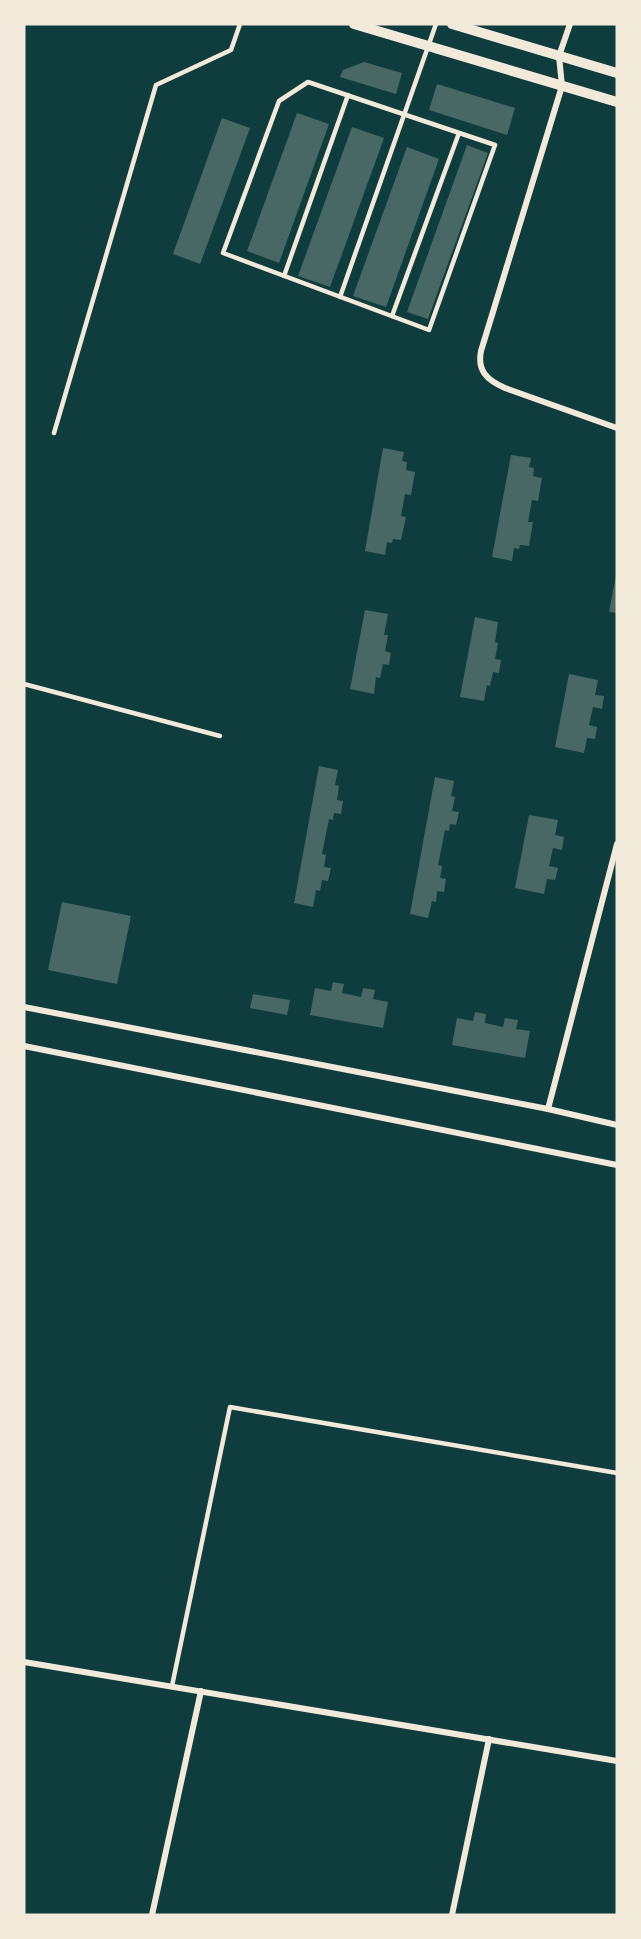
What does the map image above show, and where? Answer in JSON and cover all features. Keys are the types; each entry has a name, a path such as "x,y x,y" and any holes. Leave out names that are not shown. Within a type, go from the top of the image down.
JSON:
{"street":[{"path":"354,24 617,102"},
{"path":"452,24 617,73"},
{"path":"570,24 559,56 562,86 482,350 480,365 490,380 505,388 617,428"},
{"path":"548,1109 617,844"},
{"path":"24,1007 548,1109 617,1125"},
{"path":"24,1046 617,1165"},
{"path":"24,1662 617,1761"},
{"path":"152,1915 201,1691"},
{"path":"452,1915 489,1739"}],"lane":[{"path":"54,433 156,85 231,50 240,24"},
{"path":"340,297 436,24"},
{"path":"308,82 406,114 495,145 429,330 223,254 279,101 308,82"},
{"path":"284,276 348,95"},
{"path":"392,316 459,133"},
{"path":"24,684 220,736"},
{"path":"171,1686 230,1407 617,1473"}],"building":[{"path":"364,62 402,73 396,94 340,77 343,70"},
{"path":"437,84 515,108 507,135 429,110"},
{"path":"297,113 329,124 279,263 247,251"},
{"path":"222,118 250,128 200,264 173,254"},
{"path":"352,127 384,138 330,287 298,276"},
{"path":"467,145 488,153 428,319 407,312"},
{"path":"407,147 439,159 386,307 353,296"},
{"path":"383,448 404,452 402,461 407,462 406,470 415,472 411,495 405,494 401,516 406,517 401,540 393,539 392,543 387,542 385,555 365,551"},
{"path":"511,455 531,458 529,467 534,468 533,476 542,478 538,501 532,500 528,522 533,522 529,546 520,545 519,549 514,548 512,561 492,557"},
{"path":"617,576 617,613 609,612"},
{"path":"365,610 388,614 384,635 388,635 385,651 391,653 389,665 383,664 380,678 376,677 374,694 350,689"},
{"path":"475,617 498,622 495,659 501,660 499,673 493,672 490,686 487,685 484,701 460,697"},
{"path":"569,674 598,680 595,695 604,696 602,709 593,707 589,725 597,727 595,739 587,738 584,753 555,747"},
{"path":"319,766 338,770 335,785 339,786 337,800 343,801 341,814 334,813 333,820 329,819 322,854 326,855 324,867 331,868 328,881 322,880 320,891 316,890 313,907 294,903"},
{"path":"435,777 454,781 451,796 455,797 452,811 459,812 456,825 450,824 449,831 445,830 438,865 442,866 440,878 446,879 444,892 437,891 436,902 432,901 428,918 410,914"},
{"path":"529,815 558,820 555,835 564,837 562,850 553,848 549,866 558,868 555,880 547,879 544,894 515,888"},
{"path":"62,902 131,916 117,984 48,970"},
{"path":"333,982 344,984 342,993 361,997 363,988 375,990 373,999 388,1002 383,1028 310,1015 315,988 331,991"},
{"path":"253,994 290,1000 287,1015 250,1008"},
{"path":"475,1012 486,1014 485,1023 503,1027 505,1018 518,1020 516,1029 530,1031 525,1058 452,1045 457,1018 473,1021"}]}
